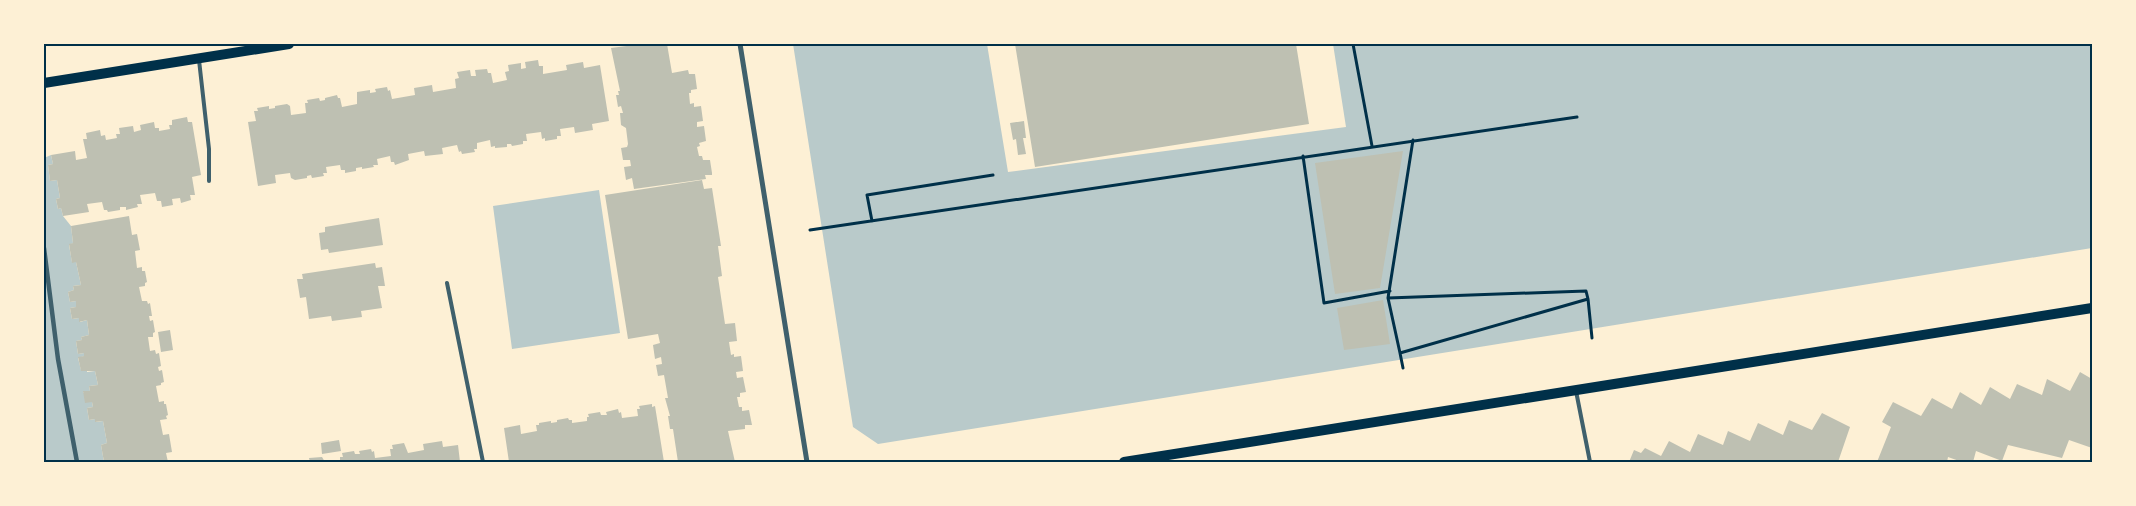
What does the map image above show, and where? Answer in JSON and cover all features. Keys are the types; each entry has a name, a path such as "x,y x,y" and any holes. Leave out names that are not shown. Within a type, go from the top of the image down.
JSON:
{"main road":[{"path":"44,83 289,44"},
{"path":"1124,462 2092,308"}],"street":[{"path":"740,44 807,462"},
{"path":"44,248 58,358 77,462"},
{"path":"44,296 50,296"}],"lane":[{"path":"198,58 209,149 209,181"},
{"path":"447,284 483,462"},
{"path":"1576,390 1590,462"}],"path":[{"path":"1353,44 1372,146"},
{"path":"810,230 1577,117"},
{"path":"1403,368 1388,298 1413,140"},
{"path":"1303,156 1324,303 1390,291"},
{"path":"872,221 867,195 993,175"},
{"path":"1388,298 1586,291 1592,338"},
{"path":"1400,353 1588,299"}],"shaded area":[{"path":"793,44 987,44 1008,172 1346,127 1333,44 2092,44 2092,248 878,444 853,427"},
{"path":"51,155 53,164 48,165 50,181 57,180 60,198 56,199 58,209 61,208 63,216 71,226 73,243 69,245 72,262 76,262 81,285 73,286 74,290 68,292 70,302 76,301 76,307 70,308 72,319 79,318 80,322 87,320 89,335 81,337 82,340 76,341 78,354 84,353 84,356 78,358 81,370 87,369 87,372 95,371 98,385 89,386 90,391 83,392 92,402 93,407 87,408 89,420 103,421 107,443 101,445 104,462 44,462 44,158"},
{"path":"599,190 620,333 512,349 493,206"}],"building":[{"path":"642,44 667,44 672,73 688,70 689,74 695,74 697,89 691,90 691,93 689,93 690,104 694,103 694,107 701,106 703,121 697,122 697,127 704,126 706,141 699,143 700,146 697,147 699,156 702,156 703,160 710,160 712,175 705,175 706,179 634,189 632,178 626,180 624,167 631,166 630,160 623,160 621,148 627,147 628,144 626,128 621,125 620,113 623,113 621,106 618,107 616,95 619,95 618,91 620,91 611,48"},
{"path":"1015,44 1296,44 1309,124 1035,167"},
{"path":"538,60 539,66 543,66 543,74 567,70 566,65 583,62 584,68 600,65 609,121 592,124 593,130 575,133 574,127 560,129 561,136 557,136 557,139 545,141 545,138 542,139 541,132 526,134 527,141 523,141 523,144 512,146 507,144 507,147 495,148 495,146 491,147 490,140 477,143 477,149 474,149 475,152 462,154 461,151 459,152 457,145 442,148 443,154 425,156 424,151 408,154 409,160 395,165 394,162 391,162 390,156 377,159 378,165 373,165 374,167 356,168 356,171 345,173 345,170 341,170 340,165 326,167 327,173 323,173 324,176 312,178 311,175 307,176 307,178 295,180 291,178 290,173 275,175 276,183 258,186 248,122 256,121 254,111 258,111 257,108 269,106 269,109 287,104 290,106 291,115 306,113 305,103 308,103 307,100 319,98 320,101 337,95 340,98 342,107 357,104 357,92 370,90 370,93 376,92 375,89 387,87 388,91 390,90 392,99 415,95 414,88 432,85 433,92 456,88 455,79 459,78 457,72 470,70 471,76 476,76 475,70 487,69 488,73 491,73 493,83 507,80 505,72 509,71 508,65 521,63 521,69 526,68 525,62"},
{"path":"187,117 188,122 192,122 201,175 192,177 195,195 190,195 191,200 181,203 180,198 172,199 173,205 162,207 161,201 157,201 155,193 140,195 142,204 137,204 138,207 126,210 126,207 120,207 120,210 108,212 104,210 102,202 87,204 89,212 63,216 61,208 58,209 56,199 60,198 57,180 50,181 48,165 53,164 51,155 75,151 76,160 87,158 83,139 87,139 86,133 100,130 101,136 105,135 106,140 117,138 116,134 120,134 119,128 133,126 134,132 141,130 140,125 154,122 155,128 159,128 159,131 170,129 169,125 172,125 172,120"},
{"path":"1024,121 1026,138 1023,138 1026,154 1018,155 1016,139 1013,140 1010,123"},
{"path":"1403,151 1380,288 1335,294 1315,163"},
{"path":"702,180 704,189 712,188 721,246 718,246 722,276 718,277 725,324 735,323 737,341 729,342 731,355 734,354 734,357 741,356 743,371 736,372 737,378 743,377 746,392 740,393 740,397 737,397 739,407 742,407 742,411 749,410 752,425 745,425 745,429 728,431 735,462 678,462 673,429 670,429 668,416 670,416 665,398 668,398 664,375 658,376 656,365 662,364 661,357 655,359 653,345 660,343 658,334 628,339 605,195"},
{"path":"129,216 132,235 137,234 140,250 135,251 137,268 142,267 142,271 145,271 147,282 145,286 139,287 142,301 150,303 152,316 149,316 150,321 153,320 155,332 153,337 148,337 150,351 155,350 156,354 159,353 161,366 158,367 159,371 162,370 164,382 156,386 159,402 164,401 168,415 166,416 167,419 160,420 163,435 169,434 172,452 166,453 168,462 104,462 101,445 107,443 103,421 95,422 95,419 89,420 87,408 93,407 92,402 85,403 83,391 90,391 89,386 98,385 95,371 81,371 78,357 84,356 84,353 78,354 76,341 82,340 81,337 89,335 87,320 79,322 79,318 72,319 70,308 76,307 76,301 70,302 68,292 74,290 73,286 81,285 76,262 72,263 69,244 73,243 71,226"},
{"path":"379,218 383,245 329,253 328,249 321,250 319,233 325,232 325,227"},
{"path":"375,263 376,268 382,267 385,286 378,286 382,308 361,311 362,317 332,321 331,316 309,319 306,297 300,298 297,279 303,279 302,274"},
{"path":"1383,300 1390,344 1344,350 1337,308"},
{"path":"170,330 173,350 161,352 158,332"},
{"path":"2080,372 2092,379 2092,448 2069,440 2062,458 2008,445 2002,461 1976,451 1973,462 1962,462 1948,457 1947,462 1877,462 1891,427 1882,422 1893,402 1921,416 1932,398 1952,409 1960,392 1981,405 1990,387 2010,399 2017,384 2042,395 2047,379 2070,391"},
{"path":"652,404 652,407 655,406 664,462 509,462 504,428 520,425 521,434 537,431 536,425 539,425 539,423 557,422 557,420 568,418 572,420 572,423 587,421 588,414 600,412 601,415 607,415 606,412 618,409 619,413 621,412 622,418 638,416 637,409 640,409 639,406"},
{"path":"1822,413 1850,427 1838,462 1629,462 1634,450 1641,453 1645,448 1661,456 1669,441 1690,452 1698,434 1723,445 1728,431 1750,441 1758,423 1783,435 1789,420 1812,430"},
{"path":"339,440 341,451 322,454 321,443"},
{"path":"442,441 443,447 458,445 460,462 340,462 340,457 343,457 342,453 354,451 355,454 360,454 359,451 371,449 372,452 374,451 375,458 391,456 390,449 393,449 392,445 404,443 408,453 424,450 423,444"},
{"path":"322,457 325,462 310,462 309,458"}]}
